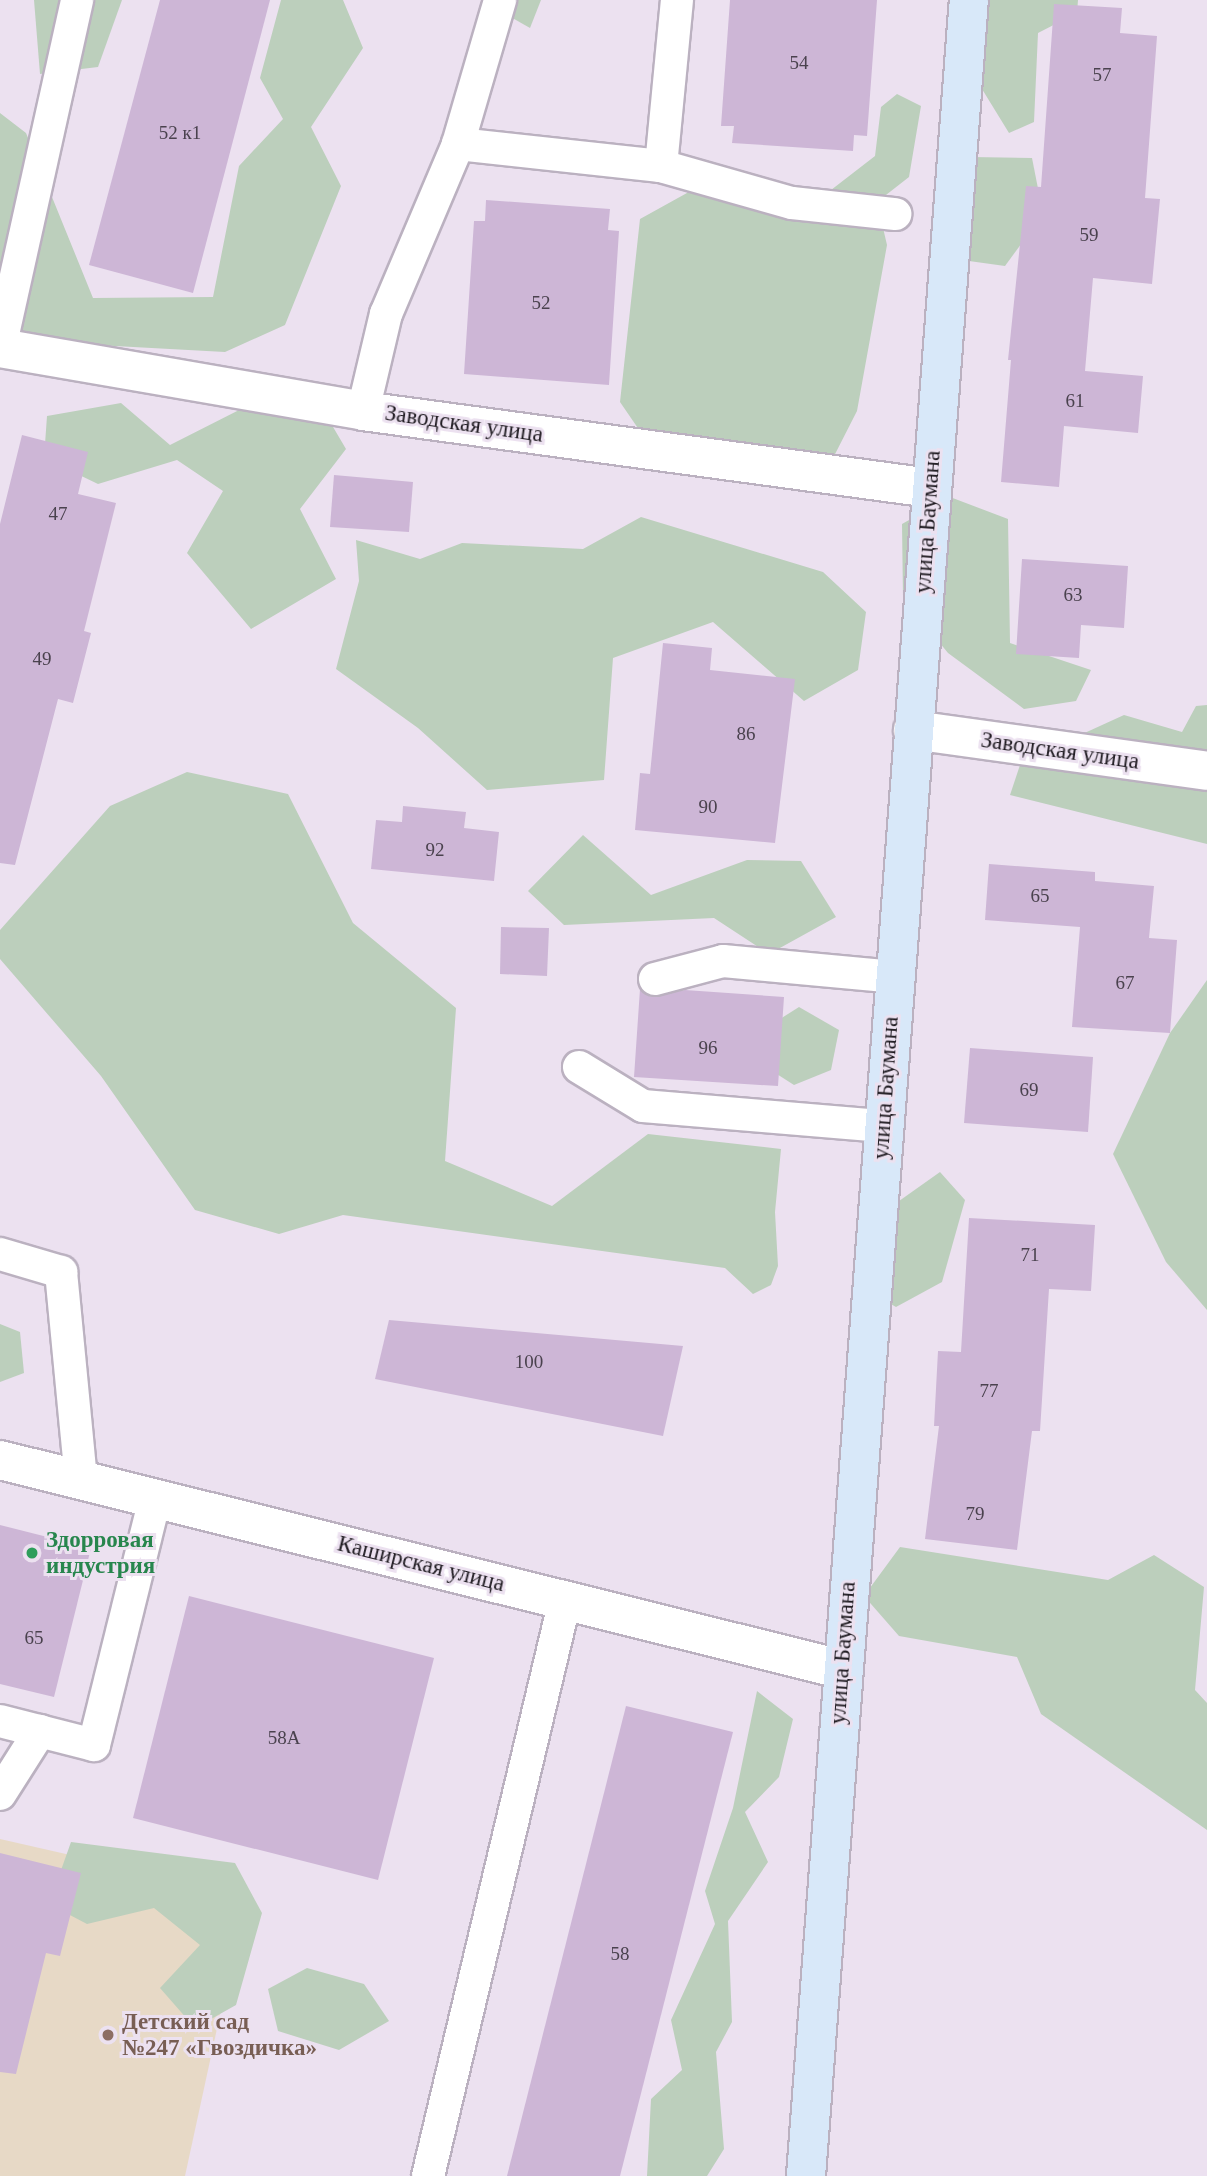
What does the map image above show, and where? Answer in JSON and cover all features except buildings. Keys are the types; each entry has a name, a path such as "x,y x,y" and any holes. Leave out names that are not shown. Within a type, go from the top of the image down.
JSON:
{"street":[{"name":"улица Баумана","path":"806,2176 841,1669 969,0"},
{"name":"Заводская улица","path":"0,348 363,411 930,488"},
{"name":"Заводская улица","path":"913,730 1207,771"},
{"name":"Каширская улица","path":"0,1460 841,1669"}],"lane":[{"path":"0,348 77,0"},
{"path":"363,411 386,314 457,144 500,0"},
{"path":"661,166 677,0"},
{"path":"457,144 661,166 792,203 895,214"},
{"path":"655,979 723,961 894,976"},
{"path":"579,1067 643,1106 883,1126"},
{"path":"0,1254 61,1272 81,1480"},
{"path":"0,1721 94,1745 155,1498"},
{"path":"428,2176 565,1600"},
{"path":"0,1794 40,1731"}],"shaded area":[{"name":"Детский сад №247 «Гвоздичка»","path":"0,1839 246,1895 185,2176 0,2176"}],"green space":[{"path":"34,0 122,0 98,67 40,74"},
{"path":"281,0 343,0 363,48 311,127 341,186 285,325 225,352 23,341 0,318 0,113 26,133 93,298 213,297 239,166 283,119 260,78"},
{"path":"512,0 541,0 530,28 507,15"},
{"path":"980,0 1078,0 1077,13 1038,33 1034,122 1009,133 974,76"},
{"path":"897,94 921,106 909,177 877,202 887,245 857,411 831,462 644,437 620,402 640,219 696,188 800,214 875,156 881,107"},
{"path":"971,157 1032,158 1043,214 1005,266 969,261 958,223"},
{"path":"121,403 170,445 247,406 326,415 346,449 300,509 336,579 251,629 187,553 223,491 177,460 98,484 44,458 47,416"},
{"path":"950,497 1008,519 1010,643 1091,670 1076,701 1024,709 948,653 903,598 902,524"},
{"path":"641,517 823,572 866,612 858,670 804,701 713,622 613,658 604,780 487,790 418,728 336,669 359,581 356,540 420,559 462,543 583,549"},
{"path":"1207,705 1207,844 1010,795 1021,762 1124,715 1182,732 1196,706"},
{"path":"187,772 288,794 353,923 456,1008 445,1161 552,1206 648,1134 781,1149 775,1212 778,1266 771,1285 753,1294 725,1268 343,1215 279,1234 195,1210 101,1076 0,959 0,930 110,806"},
{"path":"583,835 651,895 747,860 801,861 836,917 769,954 714,918 564,925 528,891"},
{"path":"1207,980 1207,1310 1166,1262 1113,1154 1170,1033"},
{"path":"799,1007 839,1030 831,1070 794,1085 755,1060 758,1033"},
{"path":"940,1172 965,1200 942,1282 896,1307 856,1284 861,1228"},
{"path":"0,1324 20,1332 24,1373 0,1382"},
{"path":"900,1547 1108,1580 1154,1555 1204,1587 1195,1690 1207,1703 1207,1830 1041,1714 1017,1657 899,1636 864,1596"},
{"path":"757,1691 793,1719 779,1777 745,1812 768,1862 728,1921 732,2022 716,2052 724,2149 707,2176 647,2176 651,2099 682,2070 671,2020 715,1924 705,1891 733,1808"},
{"path":"71,1842 235,1863 262,1913 236,2005 195,2028 160,1988 200,1945 154,1908 87,1924 49,1904"},
{"path":"307,1968 364,1984 389,2021 339,2050 278,2031 268,1989"}],"place":[{"name":"Здорровая индустрия","path":"32,1553"},
{"name":"Детский сад №247 «Гвоздичка»","path":"108,2035"}]}
